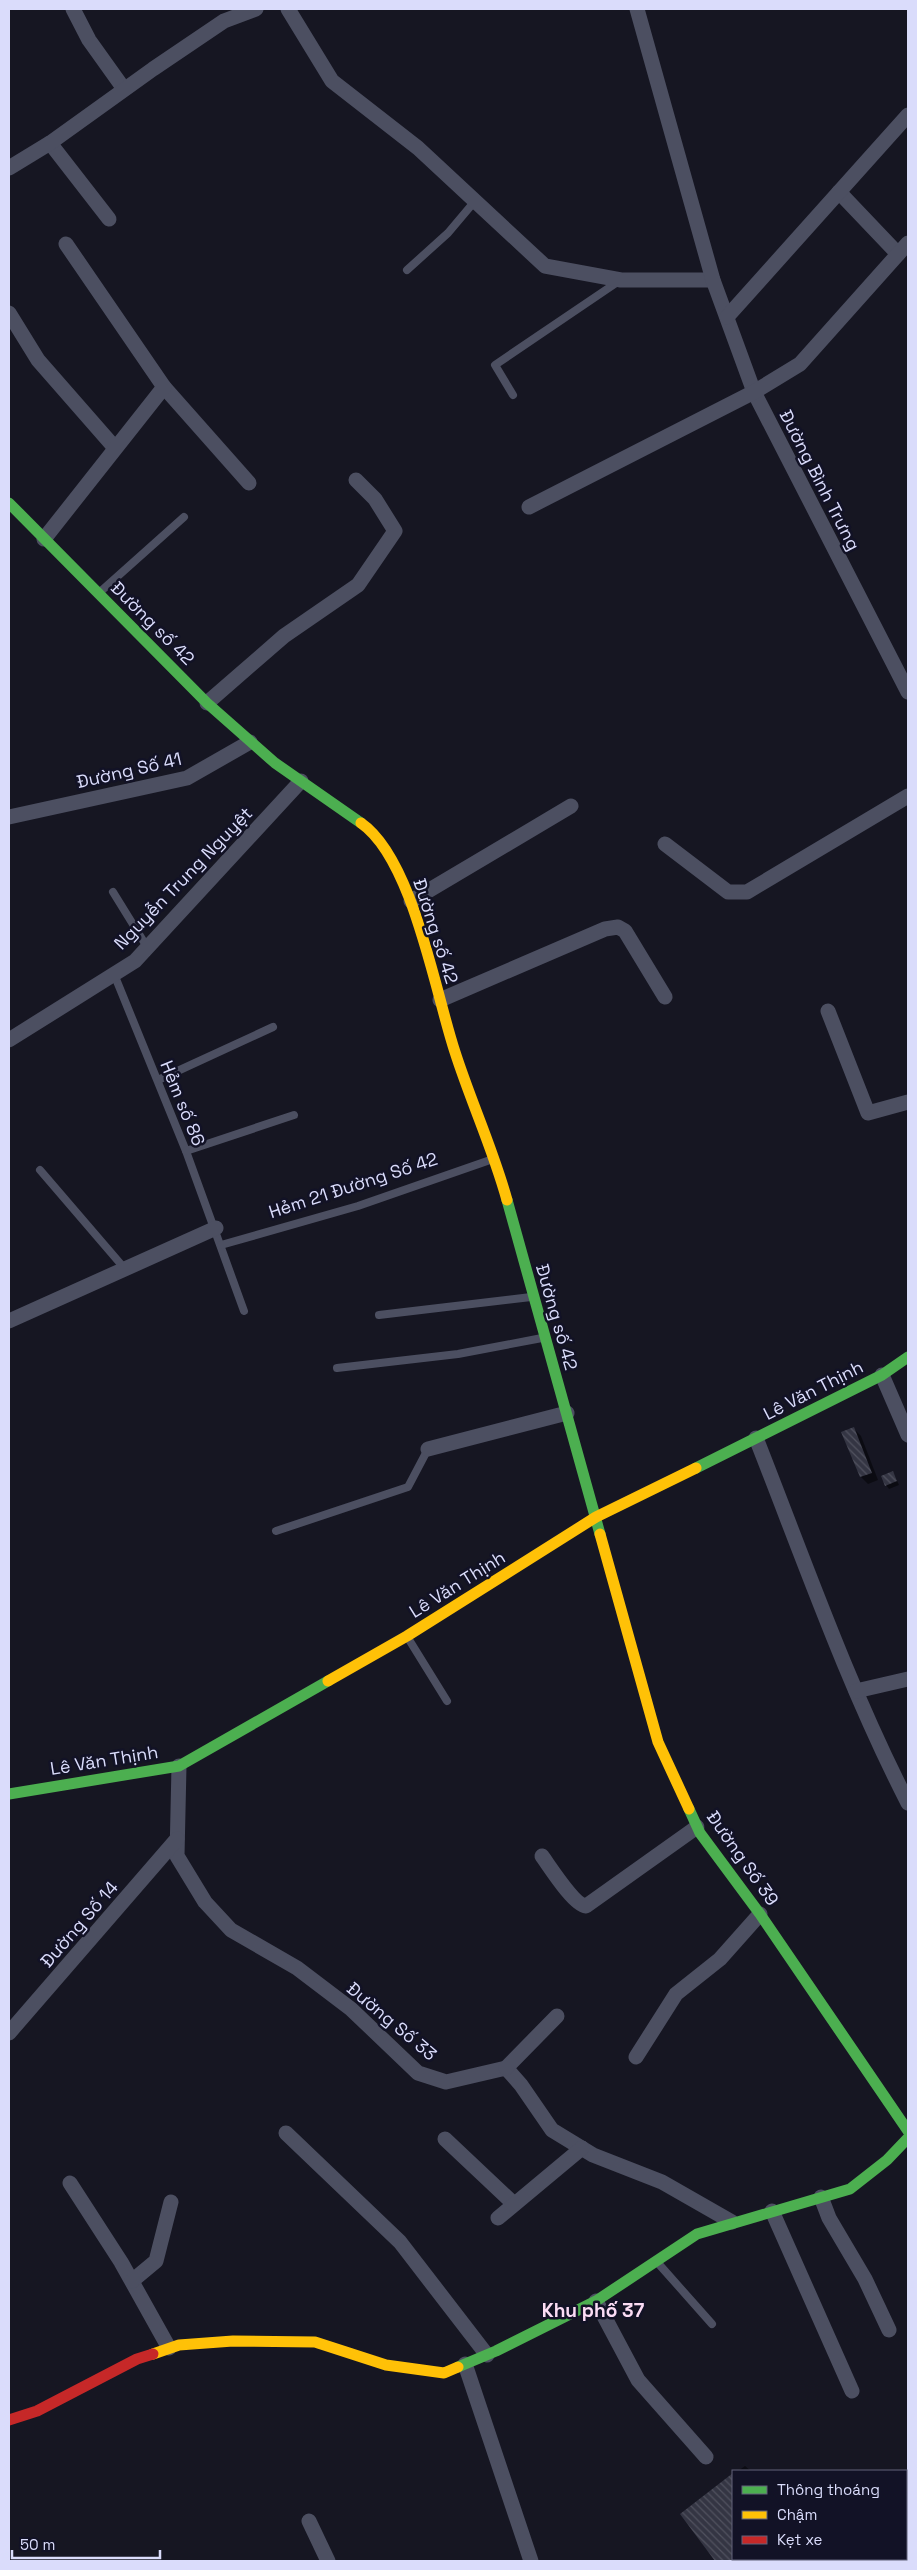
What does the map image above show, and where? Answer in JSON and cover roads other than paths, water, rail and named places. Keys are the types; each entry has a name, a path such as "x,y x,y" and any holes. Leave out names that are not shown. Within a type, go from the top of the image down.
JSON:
{"street":[{"path":"73,9 89,40 124,89"},
{"path":"9,168 50,143 124,89 224,21 256,9"},
{"path":"288,9 332,81 418,148 545,266 621,280 713,280"},
{"name":"Đường Bình Trưng","path":"637,9 713,280 754,392 908,692"},
{"path":"726,317 908,115"},
{"path":"50,143 108,219"},
{"path":"529,507 754,392 800,364 903,249 839,192"},
{"path":"66,244 164,387 249,483"},
{"path":"9,312 38,360 114,448"},
{"path":"44,539 164,387"},
{"path":"206,703 284,636 358,585 395,531 375,499 356,480"},
{"name":"Đường số 42","path":"9,503 206,703 275,764 368,828 393,862 411,901 455,1053 495,1158 596,1517"},
{"name":"Đường Số 41","path":"9,817 187,778 250,742"},
{"name":"Nguyễn Trung Nguyệt","path":"9,1040 135,960 301,781"},
{"path":"665,844 728,892 747,892 908,796"},
{"path":"411,901 571,806"},
{"path":"440,1000 604,929 618,927 626,930 665,997"},
{"path":"828,1012 868,1113 908,1102"},
{"path":"9,1321 216,1228"},
{"name":"Lê Văn Thịnh","path":"9,1794 179,1766 407,1636 596,1517 882,1375 908,1357"},
{"path":"882,1375 908,1435"},
{"path":"428,1449 567,1413"},
{"path":"756,1438 856,1691 882,1751 908,1803"},
{"name":"Đường Số 39","path":"596,1517 658,1742 697,1827 875,2079 908,2131"},
{"path":"856,1691 908,1679"},
{"name":"Đường Số 33","path":"179,1766 177,1856 205,1902 231,1930 297,1968 351,2009 418,2073 446,2082 506,2068"},
{"path":"542,1856 574,1899 582,1906 586,1906 697,1827"},
{"name":"Đường Số 14","path":"9,2033 177,1839"},
{"path":"636,2057 676,1994 720,1959 760,1914"},
{"path":"557,2016 506,2068 521,2085 552,2130 593,2155 662,2182 732,2222"},
{"path":"286,2133 400,2242 487,2355"},
{"path":"9,2420 37,2411 137,2359 180,2344 233,2341 315,2342 386,2365 444,2373 487,2355 596,2301 697,2234 732,2222 850,2189 886,2160 908,2138"},
{"path":"445,2139 514,2204"},
{"path":"498,2218 582,2148"},
{"path":"70,2183 132,2281 169,2348"},
{"path":"820,2197 829,2218 865,2279 888,2330"},
{"path":"132,2281 156,2261 171,2202"},
{"path":"772,2211 852,2391"},
{"path":"596,2301 638,2380 706,2456"},
{"path":"464,2364 531,2561"},
{"path":"309,2521 328,2561"}],"lane":[{"path":"406,270 442,238 475,201"},
{"path":"513,395 495,365 621,280"},
{"path":"98,593 184,517"},
{"path":"113,892 147,947"},
{"name":"Hẻm số 86","path":"114,974 216,1228 244,1311"},
{"path":"158,1080 273,1027"},
{"path":"186,1151 294,1114"},
{"name":"Hẻm 21 Đường Số 42","path":"222,1245 358,1206 495,1158"},
{"path":"40,1170 125,1269"},
{"path":"379,1315 533,1296"},
{"path":"337,1368 458,1354 544,1337"},
{"path":"276,1531 408,1487 428,1449"},
{"path":"407,1636 448,1702"},
{"path":"656,2261 712,2324"}],"district":[{"name":"Khu phố 37","path":"593,2310"}]}
